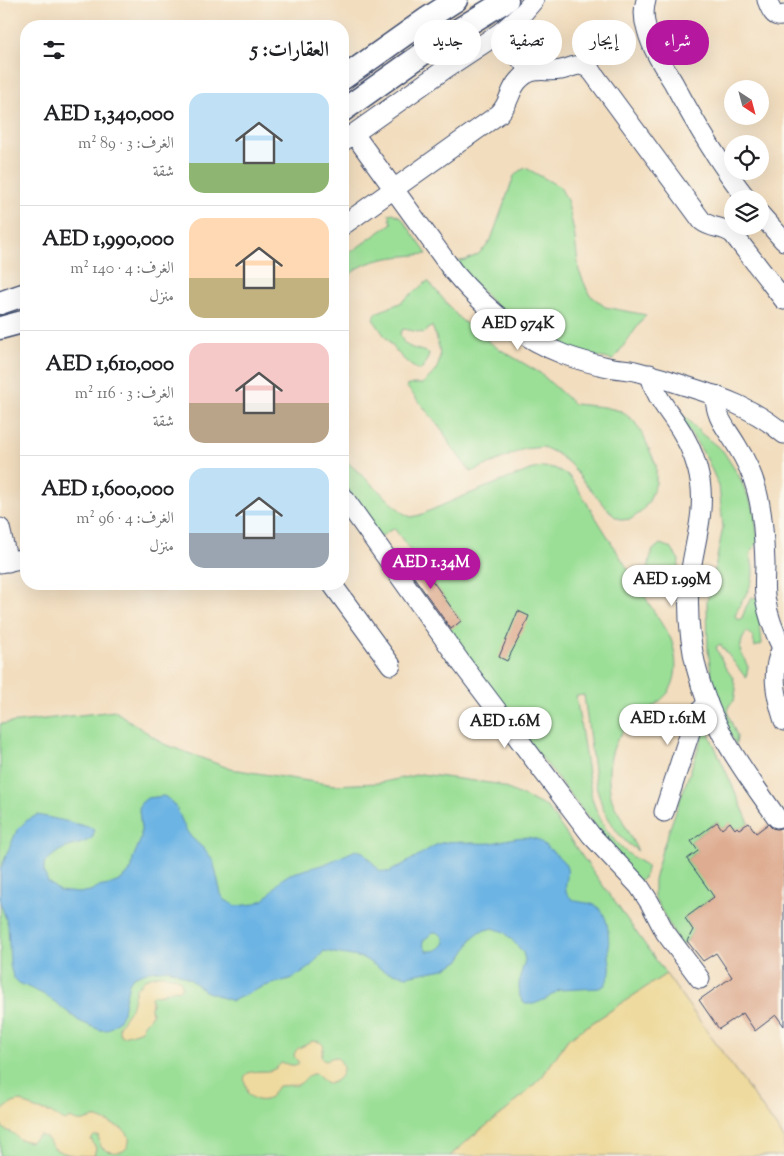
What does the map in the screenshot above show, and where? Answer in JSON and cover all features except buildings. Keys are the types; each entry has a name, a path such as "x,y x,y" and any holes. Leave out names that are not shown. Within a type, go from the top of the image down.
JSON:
{"street":[{"path":"349,74 456,0"},
{"path":"349,106 445,38 507,0"},
{"path":"514,20 534,0"},
{"path":"767,0 773,13 783,17"},
{"path":"649,4 645,22 651,41 687,108 722,166 740,190"},
{"path":"349,137 491,39"},
{"path":"525,65 530,72"},
{"path":"349,221 499,114 508,103 513,88 523,76 537,70 564,70 580,65 590,69 702,221 710,226 723,228 733,234 784,300"},
{"path":"349,139 394,189 453,272 485,306 503,321 536,341 586,362 650,374 738,404 774,425 784,434"},
{"path":"769,224 784,241"},
{"path":"0,303 20,296"},
{"path":"0,328 20,322"},
{"path":"650,374 655,392 684,434 700,481 702,511 692,562 689,605 693,652 698,675 721,732 777,818"},
{"path":"715,395 715,404 720,421 744,458 760,504 763,526 765,600 772,624 783,650 774,673 784,722"},
{"path":"349,505 462,664 591,834 633,878 645,894 665,932 700,979"},
{"path":"0,528 11,561"},
{"path":"336,590 391,665"},
{"path":"664,812 693,723 699,712 708,703"}],"green space":[{"path":"526,168 560,187 567,200 574,231 579,271 589,294 605,307 646,315 613,360 561,349 513,324 454,262 466,260 477,255 486,247 492,237 514,176"},
{"path":"393,213 401,217 427,254 392,257 368,263 349,275 349,253 392,223 389,219 391,218 389,214"},
{"path":"428,281 460,319 496,347 540,373 574,404 621,411 634,421 644,437 656,465 656,483 649,501 641,512 631,519 622,520 614,516 570,464 556,453 543,447 524,449 471,472 450,445 443,431 406,386 422,384 435,371 440,358 440,351 432,326 424,333 403,329 400,333 407,345 429,353 421,370 415,368 401,356 373,319 376,313 400,303"},
{"path":"670,402 703,435 723,451 739,476 754,510 758,541 750,554 753,576 735,616 738,620 742,618 752,597 760,600 759,613 762,644 755,647 753,638 747,631 742,640 740,650 748,667 746,678 720,644 716,647 725,667 733,678 736,689 734,701 729,705 728,714 737,736 736,746 716,703 708,650 707,601 723,527 719,486 706,457"},
{"path":"349,463 403,513 411,517 530,470 542,467 554,468 568,475 671,639 675,653 676,667 671,688 661,700 625,728 611,755 609,783 612,800 638,851 617,832 603,809 596,785 584,695 576,696 592,799 603,823 617,844 632,857 647,866 644,878 638,881 444,633 461,621 394,528 377,539 349,499"},
{"path":"660,544 671,548 679,560 675,600 664,596 656,587 648,568 652,551"},
{"path":"115,711 164,744 231,769 334,785 379,783 421,774 497,784 547,807 666,974 568,1039 542,1077 507,1110 450,1156 0,1156 0,724"},
{"path":"706,727 749,823 739,829 737,827 735,829 730,823 722,829 717,822 691,841 698,851 687,859 704,882 722,891 685,918 693,930 687,941 681,946 654,897 654,880 662,850"}],"sand":[{"path":"666,974 784,1138 784,1156 450,1156 507,1110 542,1077 568,1039"},
{"path":"157,975 176,978 181,982 182,986 179,990 175,989 153,995 151,998 152,1015 142,1029 122,1036 119,1032 119,1026 131,1009 136,989 145,979"},
{"path":"312,1041 320,1042 324,1046 321,1057 323,1060 327,1061 336,1057 340,1061 343,1069 340,1077 327,1084 316,1074 312,1074 297,1085 278,1086 267,1100 258,1100 247,1092 244,1080 248,1073 272,1070 281,1063 293,1065 299,1063 294,1056 296,1050"},
{"path":"21,1101 35,1109 49,1112 65,1121 70,1118 79,1121 93,1118 103,1120 127,1133 129,1138 128,1147 122,1152 109,1151 101,1147 98,1136 94,1136 91,1139 96,1148 94,1156 78,1156 58,1151 43,1136 39,1135 30,1142 19,1139 4,1129 0,1122 0,1113 15,1102"}],"water":[{"path":"164,796 170,800 177,809 191,837 213,860 221,894 225,900 236,906 254,904 265,899 282,879 290,874 325,864 356,850 363,852 380,871 389,872 435,845 444,842 491,843 519,838 536,839 557,855 566,865 567,894 577,901 590,903 601,910 606,922 608,936 609,976 605,985 599,988 559,990 546,999 534,1004 525,1004 520,997 519,987 525,960 523,952 504,932 493,928 481,931 472,938 459,961 444,969 406,976 384,971 363,958 324,951 310,967 293,978 262,987 232,1001 205,991 177,972 167,969 149,971 133,977 129,983 123,1013 113,1026 107,1030 100,1030 79,1021 43,994 19,983 13,977 10,965 8,925 0,902 0,870 17,830 26,821 37,815 92,828 94,831 93,837 89,840 60,850 44,863 44,872 48,882 59,891 79,893 119,881 132,868 133,858 141,839 140,804 147,798","holes":["433,932 441,935 445,942 438,950 427,951 423,941"]}]}
